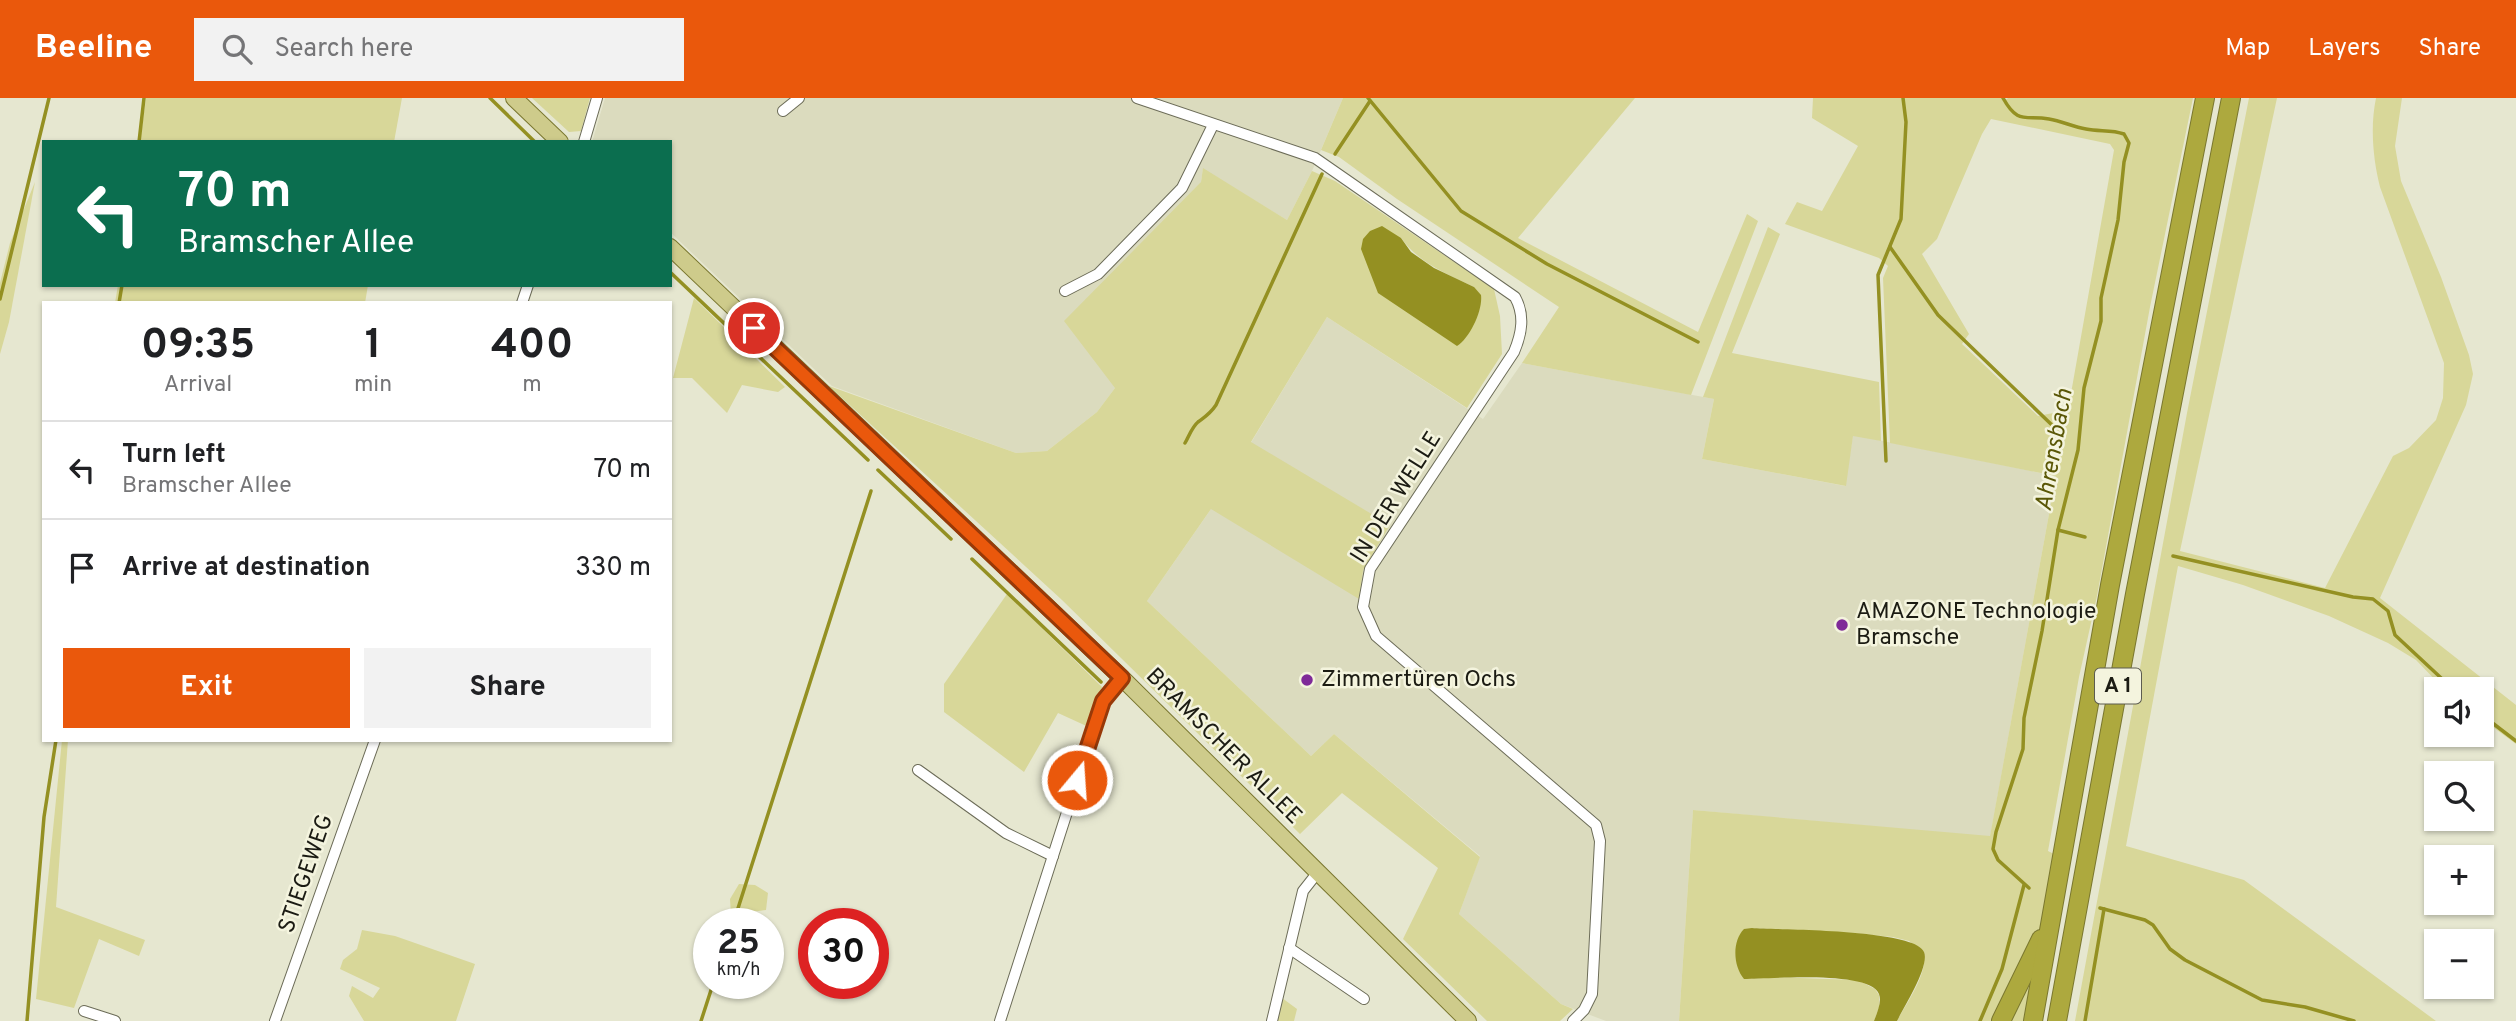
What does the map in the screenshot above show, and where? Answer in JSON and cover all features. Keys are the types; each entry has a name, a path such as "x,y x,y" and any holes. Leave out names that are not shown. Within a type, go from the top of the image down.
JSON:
{"highway":[{"name":"A 1","path":"2033,1021 2110,585 2205,98"},
{"name":"A 1","path":"2057,1021 2134,594 2231,98"},
{"path":"2001,1021 2051,920"}],"main road":[{"path":"514,98 558,140"},
{"name":"BRAMSCHER ALLEE","path":"672,249 1122,678 1468,1021"}],"street":[{"path":"585,140 597,98"},
{"path":"783,111 799,98"},
{"name":"IN DER WELLE","path":"1137,98 1315,158 1515,297 1520,306 1521,336 1514,352 1370,569 1363,607 1376,636 1596,825 1600,841 1592,994 1584,1010 1573,1021"},
{"path":"1065,291 1098,274 1182,188 1213,125"},
{"path":"1000,1021 1103,701 1122,678"},
{"name":"STIEGEWEG","path":"275,1021 374,742"},
{"path":"918,770 1006,833 1053,856"},
{"path":"1272,1021 1303,891 1318,872"},
{"path":"1289,948 1364,999"},
{"path":"84,1011 115,1021"}],"shaded area":[{"path":"146,98 402,98 394,140 140,140"},
{"path":"532,98 590,98 581,131 569,132"},
{"path":"605,98 1343,98 1312,171 1287,220 1203,169 1201,182 1115,388 1097,412 1047,451 1016,453 832,386 672,234 672,140 593,140"},
{"path":"1343,98 1635,98 1518,238 1698,332 1747,214 1758,221 1691,395 1522,363 1559,307 1339,157 1321,150"},
{"path":"1813,98 2003,98 2003,102 2008,98 2193,98 2150,307 2048,851 2062,858 2029,1021 1897,1021 1916,988 1923,969 1924,952 1909,941 1852,933 1752,928 1751,979 1772,977 1858,980 1875,989 1879,995 1879,1008 1874,1021 1679,1021 1693,810 1990,836 2056,476 1890,443 1883,278 1888,266 1879,258 1785,224 1797,202 1822,211 1858,146 1812,118","holes":["1991,119 2110,144 2114,150 2067,416 2053,413 2038,416 1962,344 1969,334 1922,254 1937,239"]},
{"path":"2249,98 2277,98 2180,551 2325,588 2393,456 2409,448 2436,420 2443,398 2444,363 2380,187 2374,154 2373,120 2376,98 2402,98 2395,146 2401,181 2441,277 2469,355 2473,374 2466,405 2380,598 2480,677 2432,677 2416,660 2388,643 2329,616 2243,585 2178,566 2126,846 2244,880 2436,1021 2075,1021 2187,413"},
{"path":"1203,168 1287,220 1312,171 1335,181 1494,289 1500,316 1502,354 1467,408 1327,317 1251,442 1390,525 1363,570 1359,599 1211,509 1147,601 1311,756 1334,734 1480,857 1459,914 1561,1004 1573,1009 1560,1021 1487,1021 1403,939 1438,868 1342,793 1300,834 1062,600 829,386 1016,453 1047,451 1097,412 1115,388 1064,321 1201,182","holes":["1401,238 1408,247 1434,267 1474,287 1378,293"]},
{"path":"35,182 9,322 0,354 0,283 10,243"},
{"path":"1382,226 1401,238 1411,252 1434,268 1474,287 1481,295 1475,323 1467,337 1457,346 1378,293 1361,249 1363,239 1370,231"},
{"path":"1768,227 1780,234 1732,353 1879,382 1881,441 1853,436 1846,486 1702,459 1714,399 1703,397"},
{"path":"118,287 368,287 365,301 115,301"},
{"path":"694,298 785,387 778,392 742,385 727,413 692,378 673,378"},
{"path":"1327,317 1483,419 1522,363 1714,399 1702,459 1845,486 1853,435 2056,476 1990,837 1693,810 1679,1021 1606,1021 1561,1004 1459,914 1480,856 1334,734 1311,756 1147,601 1209,512"},
{"path":"1007,594 1102,687 1093,729 1058,713 1024,772 944,712 944,684"},
{"path":"2494,688 2516,705 2516,744 2494,728"},
{"path":"62,742 68,742 56,907 145,940 139,956 99,939 74,1008 36,999"},
{"path":"739,884 755,885 768,893 766,908 731,908 730,899"},
{"path":"1744,929 1845,932 1897,939 1915,944 1924,952 1925,958 1915,986 1897,1021 1874,1021 1880,997 1872,986 1838,979 1744,979 1736,961 1737,940"},
{"path":"362,930 395,936 475,964 456,1021 364,1021 349,996 352,986 373,998 380,988 340,969 343,960 357,949"},
{"path":"1278,995 1297,1009 1294,1021 1272,1021"}],"waterway":[{"path":"0,299 49,98"},
{"path":"139,140 144,98"},
{"path":"490,98 533,140"},
{"path":"1368,98 1461,211 1547,264 1698,342"},
{"path":"1886,461 1878,275 1901,219 1906,122 1903,98"},
{"name":"Ahrensbach","path":"2003,98 2013,112 2023,117 2054,120 2091,130 2119,132 2124,134 2129,143 2124,162 2118,220 2101,298 2101,321 2084,388 2078,450 2058,530 2042,631 2024,718 2023,749 1993,849 1998,860 2029,888"},
{"path":"1335,154 1370,101"},
{"path":"1185,443 1196,424 1216,405 1322,174"},
{"path":"1890,247 1938,315 2054,427 2048,465"},
{"path":"672,274 868,460"},
{"path":"119,301 122,287"},
{"path":"878,470 951,539"},
{"path":"738,908 871,491"},
{"path":"2058,530 2085,537"},
{"path":"2173,556 2353,597 2373,599 2388,611 2395,635 2440,677"},
{"path":"972,559 1101,682"},
{"path":"2494,724 2516,741"},
{"path":"27,1021 44,817 56,742"},
{"path":"1980,1021 2002,969 2024,885"},
{"name":"Ahrensbach","path":"2100,908 2145,920 2153,925 2170,949 2185,960 2262,1000 2305,1007 2354,1021"},
{"path":"2085,1021 2104,909"},
{"path":"701,1021 708,999"}],"place":[{"name":"AMAZONE Technologie Bramsche","path":"1842,625"},
{"name":"Zimmertüren Ochs","path":"1307,680"}],"route":[{"path":"754,328 1122,678 1103,701 1077,780"}]}
